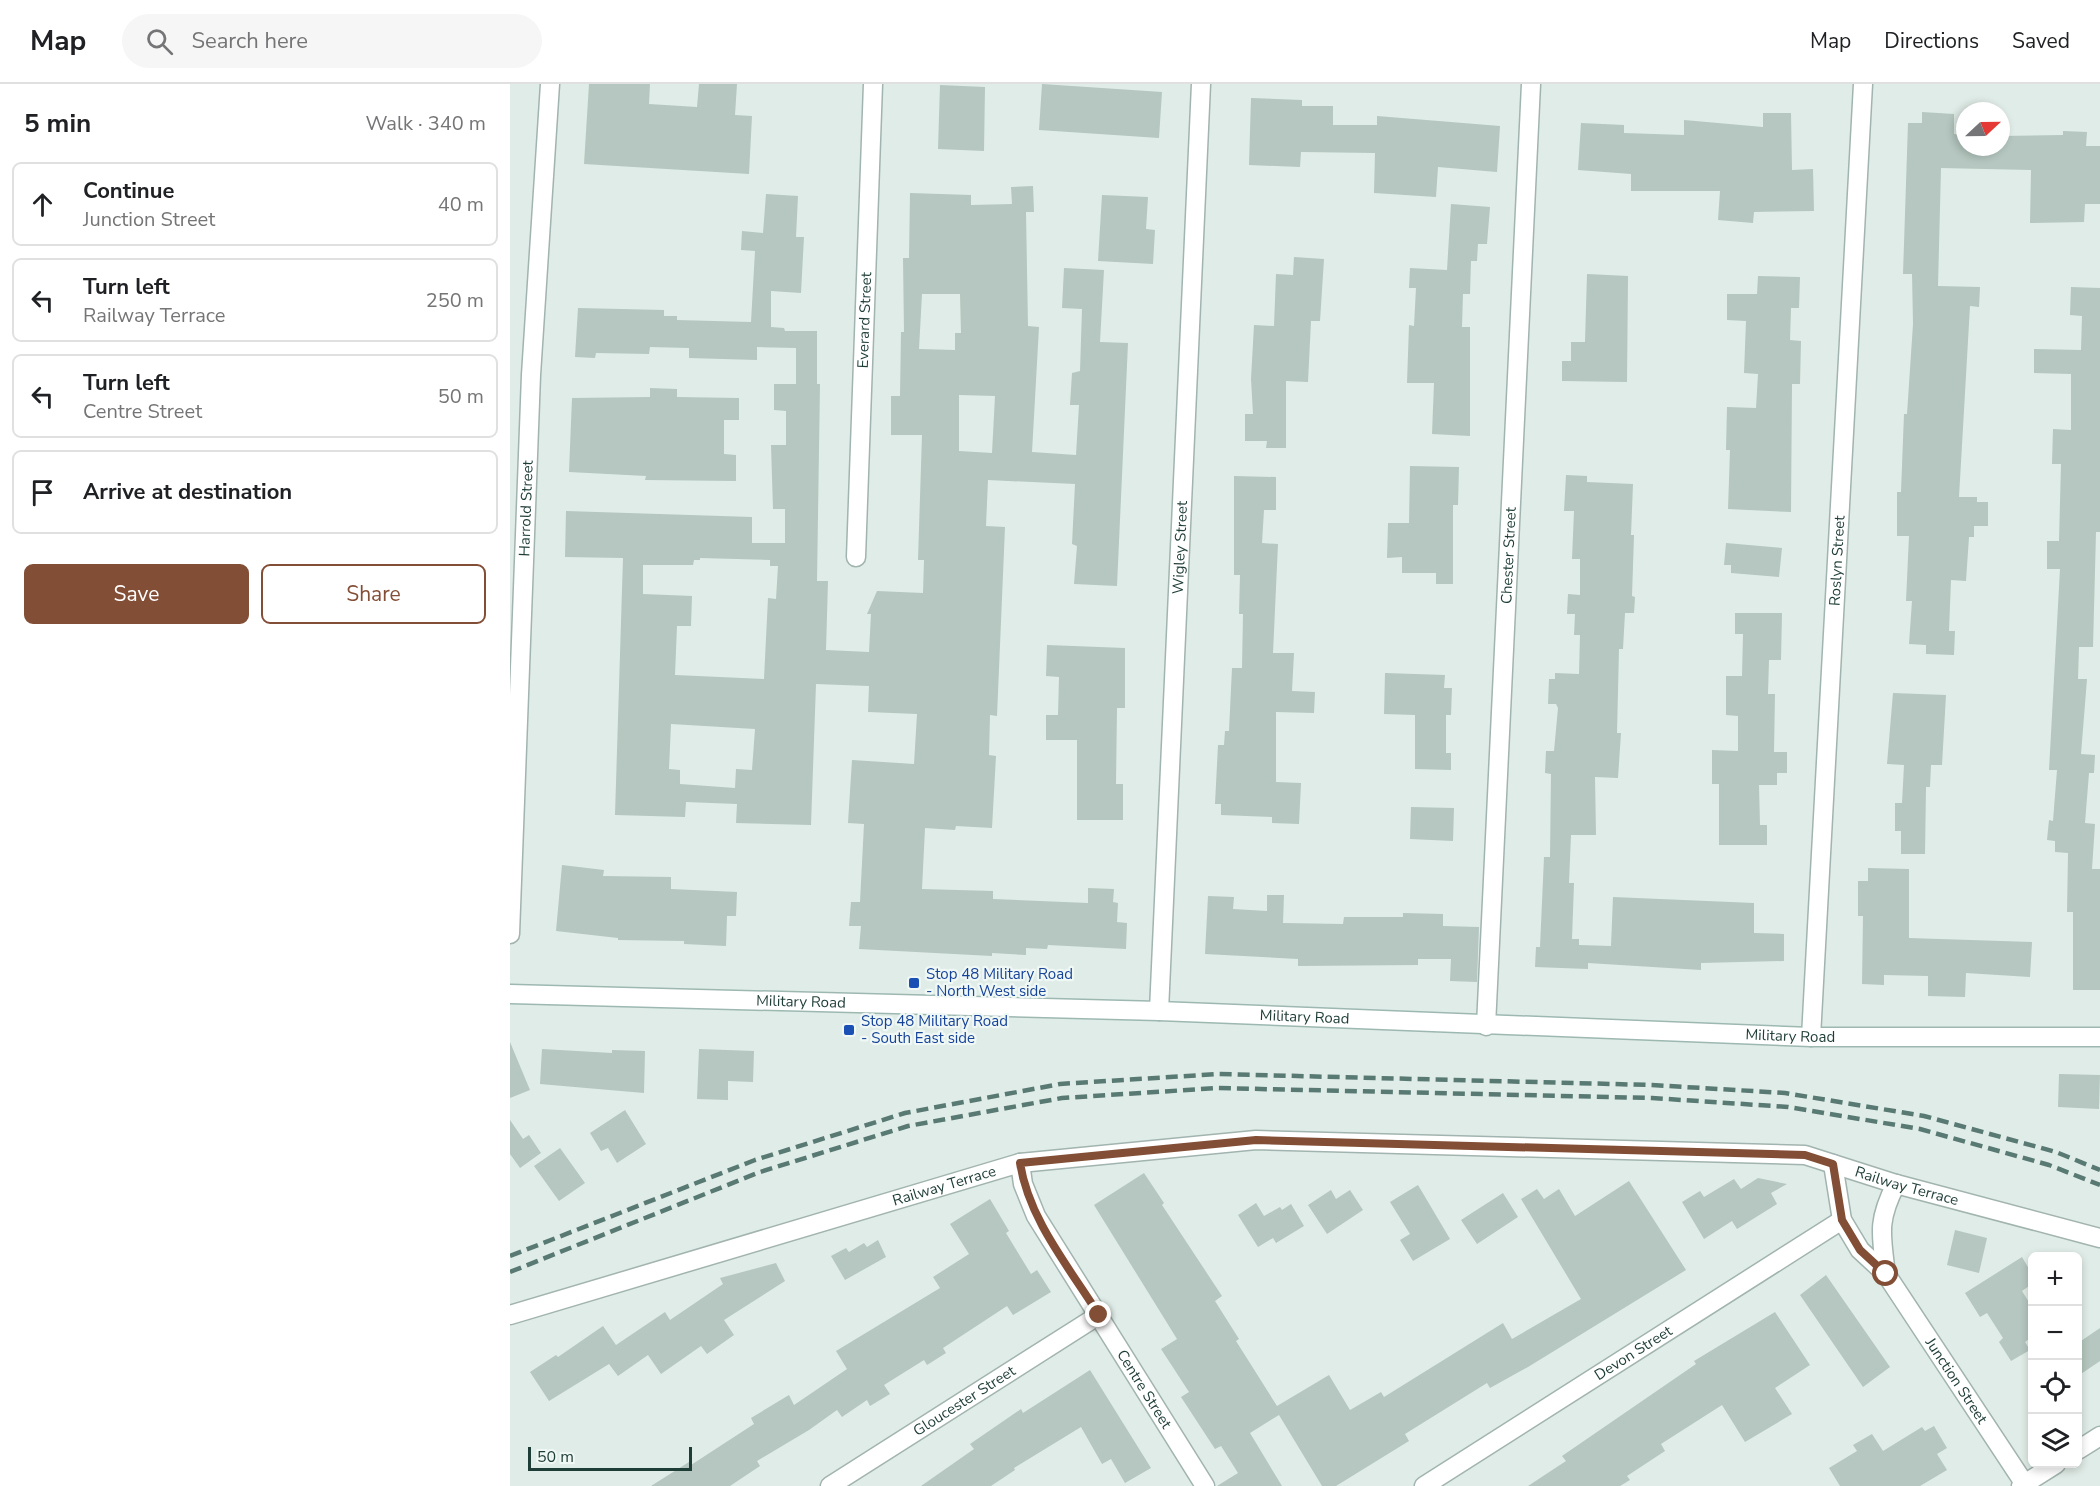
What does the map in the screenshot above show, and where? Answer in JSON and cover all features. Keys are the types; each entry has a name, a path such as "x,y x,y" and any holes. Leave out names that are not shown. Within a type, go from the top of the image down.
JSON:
{"street":[{"name":"Harrold Street","path":"510,934 531,386 550,84"},
{"name":"Everard Street","path":"856,557 873,84"},
{"name":"Wigley Street","path":"1160,1011 1201,84"},
{"name":"Chester Street","path":"1486,1026 1531,84"},
{"name":"Roslyn Street","path":"1811,1037 1863,84"},
{"name":"Military Road","path":"510,994 1160,1011 1486,1026 1811,1037 2100,1037"},
{"name":"Railway Terrace","path":"510,1315 1020,1163 1256,1140 1805,1155 1896,1184 2100,1238"},
{"name":"Centre Street","path":"1020,1163 1023,1184 1036,1216 1205,1486"},
{"name":"Junction Street","path":"1833,1164 1842,1220 1860,1250 1886,1274 2024,1485"},
{"name":"Junction Street","path":"1886,1274 1880,1226 1886,1204 1896,1184"},
{"name":"Devon Street","path":"1424,1486 1842,1220"},
{"name":"Gloucester Street","path":"830,1486 1099,1315"},
{"path":"2082,1447 2100,1436"},
{"path":"2024,1485 2050,1468"}],"building":[{"path":"589,84 650,84 649,104 697,107 699,84 737,84 735,115 752,116 749,174 584,164"},
{"path":"1042,84 1162,92 1159,138 1039,130"},
{"path":"940,85 985,87 984,151 938,149"},
{"path":"1251,98 1302,100 1302,106 1333,106 1333,125 1377,125 1377,116 1500,126 1497,172 1438,167 1436,197 1374,193 1375,153 1301,152 1300,167 1249,165"},
{"path":"1922,112 1954,114 1956,156 2010,156 2010,136 2063,135 2063,131 2087,132 2086,146 2100,146 2100,204 2085,204 2084,222 2030,223 2031,170 1941,168 1938,286 1980,287 1979,307 1970,306 1959,497 1977,497 1977,502 1988,502 1988,526 1974,526 1974,537 1969,537 1966,581 1951,580 1949,631 1955,631 1954,655 1926,654 1926,645 1909,644 1912,601 1906,601 1909,536 1897,536 1897,492 1901,492 1904,414 1907,414 1913,324 1912,274 1903,274 1908,123 1922,123"},
{"path":"1763,113 1791,113 1792,170 1813,169 1814,211 1754,212 1753,223 1718,220 1720,191 1631,191 1631,174 1578,170 1581,123 1624,125 1624,133 1684,135 1684,120 1763,127"},
{"path":"1033,186 1034,212 1026,212 1028,326 1039,327 1032,452 1076,455 1079,405 1070,405 1072,373 1080,371 1082,309 1062,308 1064,268 1104,270 1100,342 1128,343 1117,586 1074,584 1077,546 1072,544 1075,484 988,480 986,526 1005,527 997,716 990,715 989,755 996,756 992,828 956,826 955,830 925,828 922,889 993,891 993,899 1088,903 1088,888 1114,889 1113,902 1118,903 1117,922 1127,923 1126,949 1048,945 1047,949 1026,948 1026,955 992,953 992,956 859,949 861,926 849,926 851,902 860,902 864,824 848,823 852,760 914,764 917,714 868,712 869,686 816,684 811,825 736,823 737,804 686,802 685,817 615,815 623,558 565,557 566,511 752,517 752,543 785,543 785,509 773,509 771,445 786,445 786,411 774,410 774,384 796,384 796,348 757,347 757,360 689,358 689,348 650,347 649,354 596,353 595,358 575,357 578,308 664,310 664,316 677,316 677,320 751,322 755,251 741,250 742,231 763,233 766,194 798,196 796,237 804,237 801,293 771,291 771,327 784,328 785,331 817,331 817,384 820,384 817,581 828,581 826,650 869,652 871,614 867,614 877,591 923,593 924,560 918,560 922,435 891,435 891,396 900,396 901,332 904,332 903,258 909,258 910,193 971,195 971,205 1012,204 1011,187","holes":["922,294 960,294 961,333 955,333 955,350 919,349","959,395 995,396 992,453 959,451","700,558 770,560 770,566 778,566 776,599 768,598 764,679 675,675 677,626 691,626 692,596 643,594 643,565 693,565 694,560 700,560","671,724 755,729 752,770 736,769 735,788 680,784 680,770 669,769"]},
{"path":"1102,195 1148,197 1146,229 1155,230 1153,264 1098,261"},
{"path":"1451,204 1490,207 1487,244 1478,244 1477,261 1471,261 1470,294 1463,294 1462,327 1470,327 1470,436 1432,434 1434,383 1407,383 1409,325 1414,326 1416,288 1409,288 1410,268 1447,270"},
{"path":"1294,257 1324,259 1320,321 1311,321 1308,382 1286,381 1286,448 1266,448 1267,441 1245,441 1245,414 1253,414 1251,379 1254,325 1274,326 1276,274 1293,275"},
{"path":"1587,274 1628,276 1627,382 1562,381 1562,361 1571,361 1571,342 1585,342"},
{"path":"1758,276 1800,277 1799,308 1791,308 1790,340 1801,341 1800,384 1792,384 1791,512 1728,509 1730,450 1726,450 1727,407 1756,408 1758,374 1744,373 1746,321 1727,320 1727,294 1757,294"},
{"path":"2071,287 2100,288 2100,532 2096,532 2093,647 2079,647 2078,679 2087,679 2081,754 2095,755 2094,773 2089,773 2085,823 2095,824 2092,869 2100,869 2100,990 2073,990 2073,912 2067,912 2068,853 2055,852 2055,841 2047,840 2049,820 2053,821 2057,770 2049,770 2060,569 2047,569 2047,541 2059,541 2061,464 2052,464 2053,429 2071,430 2071,374 2034,373 2034,349 2081,350 2082,316 2070,315"},
{"path":"650,388 677,389 677,397 739,398 739,420 724,420 724,454 736,455 736,481 645,480 646,476 569,472 572,398 650,397"},
{"path":"1410,466 1459,467 1458,505 1453,505 1453,584 1436,584 1436,573 1402,573 1402,557 1387,558 1388,523 1409,523"},
{"path":"1566,475 1587,476 1587,482 1633,484 1632,596 1635,597 1634,613 1625,613 1623,649 1619,649 1617,733 1621,733 1618,778 1595,777 1596,835 1571,835 1569,883 1574,883 1572,939 1579,939 1579,945 1611,946 1613,897 1754,903 1754,933 1784,934 1784,961 1701,963 1701,970 1588,963 1588,969 1535,967 1536,947 1540,947 1544,857 1550,857 1551,774 1545,773 1546,751 1554,751 1558,708 1556,704 1548,704 1549,679 1555,679 1555,673 1579,674 1580,635 1574,635 1575,614 1567,614 1568,594 1580,595 1580,559 1572,559 1574,511 1564,511"},
{"path":"1234,476 1276,477 1276,510 1264,510 1262,543 1278,544 1273,653 1294,653 1292,691 1315,692 1314,713 1276,712 1276,782 1301,783 1299,824 1272,823 1272,817 1221,815 1221,804 1215,804 1218,745 1224,745 1225,731 1229,731 1232,668 1242,668 1243,614 1239,614 1240,575 1234,575"},
{"path":"1726,543 1782,548 1779,577 1731,573 1731,565 1724,565"},
{"path":"1735,613 1782,613 1781,660 1769,660 1768,694 1775,694 1774,752 1787,752 1787,773 1777,773 1777,785 1759,785 1760,825 1767,825 1767,845 1719,845 1719,784 1712,784 1712,750 1738,751 1738,716 1726,715 1726,676 1742,676 1743,634 1735,634"},
{"path":"1047,645 1125,648 1125,708 1117,708 1116,784 1123,784 1123,820 1077,820 1077,740 1046,740 1046,715 1058,715 1059,677 1046,676"},
{"path":"1385,673 1445,675 1444,688 1452,688 1451,715 1446,715 1446,753 1451,753 1451,770 1415,769 1415,715 1384,714"},
{"path":"1893,693 1946,695 1942,765 1931,765 1930,787 1926,787 1925,854 1901,854 1901,831 1895,831 1895,803 1902,803 1904,765 1887,764"},
{"path":"1411,807 1454,808 1453,841 1410,839"},
{"path":"562,865 604,870 603,876 671,877 671,889 737,892 736,916 727,916 726,946 684,944 684,941 618,940 618,938 556,931"},
{"path":"1868,868 1909,869 1909,938 2032,942 2030,977 1966,973 1965,997 1928,996 1928,976 1884,975 1884,985 1862,984 1863,916 1858,916 1858,881 1868,881"},
{"path":"1267,895 1284,895 1283,923 1343,924 1344,917 1403,917 1403,913 1443,914 1443,926 1479,927 1477,982 1450,981 1451,959 1418,959 1418,965 1298,966 1298,959 1205,954 1208,896 1234,897 1233,909 1267,911"},
{"path":"510,1042 530,1090 510,1098"},
{"path":"542,1049 612,1053 612,1050 645,1051 644,1093 540,1084"},
{"path":"699,1049 754,1051 753,1082 728,1081 728,1100 697,1099"},
{"path":"2059,1074 2100,1075 2099,1109 2058,1107"},
{"path":"625,1110 646,1144 617,1163 608,1148 601,1151 590,1133"},
{"path":"510,1120 523,1139 529,1135 541,1153 520,1168 510,1154"},
{"path":"560,1148 585,1183 559,1201 534,1166"},
{"path":"1144,1173 1164,1203 1162,1205 1222,1296 1215,1301 1239,1339 1236,1341 1277,1406 1329,1375 1350,1410 1381,1392 1384,1397 1503,1323 1512,1339 1581,1299 1521,1199 1537,1189 1544,1199 1559,1189 1575,1216 1629,1181 1686,1270 1528,1367 1490,1388 1487,1383 1405,1434 1409,1441 1336,1486 1322,1486 1279,1415 1250,1433 1282,1486 1217,1486 1238,1473 1221,1446 1215,1449 1181,1397 1189,1392 1161,1349 1177,1339 1094,1205"},
{"path":"1758,1178 1787,1184 1771,1193 1777,1204 1737,1229 1732,1221 1704,1239 1682,1202 1700,1191 1704,1197 1734,1179 1741,1189"},
{"path":"1418,1185 1450,1239 1413,1261 1400,1240 1410,1234 1390,1202"},
{"path":"1331,1190 1336,1199 1350,1190 1363,1210 1327,1234 1308,1205"},
{"path":"1503,1193 1518,1217 1477,1244 1461,1220"},
{"path":"990,1199 1009,1231 1006,1233 1031,1274 1037,1270 1051,1292 1013,1315 1007,1306 943,1348 946,1353 927,1365 924,1360 884,1385 890,1394 870,1406 867,1400 842,1417 837,1410 809,1430 757,1461 760,1466 730,1486 651,1486 689,1462 691,1465 754,1424 751,1418 789,1395 794,1405 847,1369 836,1351 940,1288 933,1277 969,1254 950,1224"},
{"path":"1256,1203 1264,1216 1280,1207 1282,1210 1291,1204 1304,1226 1276,1243 1273,1238 1258,1247 1238,1215"},
{"path":"1955,1230 1987,1238 1979,1273 1947,1265"},
{"path":"878,1240 886,1257 845,1280 831,1256 846,1248 849,1252 864,1243 867,1247"},
{"path":"2022,1257 2028,1267 2028,1287 2022,1291 2028,1301 2028,1340 2025,1342 2028,1351 2011,1361 1999,1342 2003,1338 1987,1313 1980,1317 1965,1293"},
{"path":"776,1263 785,1281 724,1320 734,1335 707,1354 701,1346 661,1374 648,1355 618,1376 609,1364 549,1401 530,1372 556,1355 558,1357 603,1326 616,1345 665,1312 670,1320 723,1284 720,1278"},
{"path":"1826,1275 1890,1367 1863,1387 1800,1295"},
{"path":"1775,1312 1810,1365 1775,1388 1792,1414 1745,1442 1722,1405 1661,1444 1665,1451 1627,1476 1630,1480 1620,1486 1528,1486 1566,1461 1562,1456 1696,1364 1694,1361"},
{"path":"2100,1328 2100,1361 2082,1373 2082,1360 2082,1340"},
{"path":"1090,1370 1151,1468 1125,1483 1111,1459 1102,1464 1081,1427 1014,1468 1015,1470 991,1486 921,1486 974,1449 970,1444 1021,1409 1023,1413"},
{"path":"1934,1426 1947,1448 1937,1454 1947,1470 1920,1486 1840,1486 1829,1468 1857,1451 1853,1445 1872,1434 1883,1451 1922,1427 1925,1431"}],"railway":[{"path":"510,1256 755,1160 905,1113 1060,1084 1218,1074 1652,1085 1785,1093 1924,1116 2056,1152 2100,1170"},
{"path":"510,1272 760,1172 908,1126 1062,1098 1218,1088 1652,1098 1788,1107 1920,1129 2049,1165 2100,1185"}],"place":[{"name":"Stop 48 Military Road - North West side","path":"914,983"},
{"name":"Stop 48 Military Road - South East side","path":"849,1030"}],"route":[{"path":"1099,1315 1036,1216 1023,1184 1020,1163 1256,1140 1805,1155 1833,1164 1842,1220 1860,1250 1886,1274"}]}
